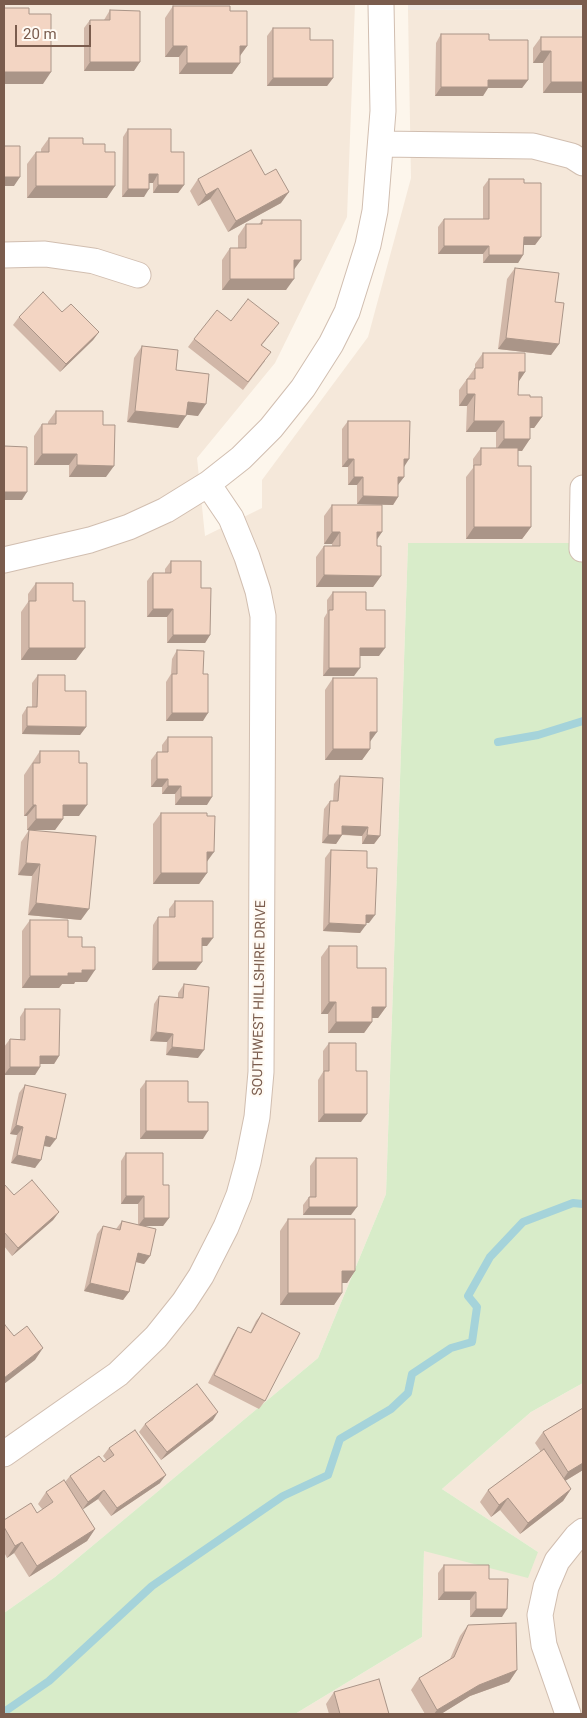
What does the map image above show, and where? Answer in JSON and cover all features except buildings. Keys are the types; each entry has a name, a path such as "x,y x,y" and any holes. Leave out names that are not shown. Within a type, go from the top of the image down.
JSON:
{"street":[{"path":"4,560 90,540 128,527 166,510 208,484 241,458 271,428 303,388 331,344 347,312 368,245 375,211 383,111 380,4"},
{"path":"381,144 533,146 572,156 583,162"},
{"path":"4,255 44,254 94,261 138,275"},
{"name":"SOUTHWEST HILLSHIRE DRIVE","path":"4,1454 118,1374 156,1337 184,1302 202,1276 239,1195 255,1126 261,1072 263,616 248,557 231,518 208,484"},
{"path":"582,549 583,488"},
{"path":"570,1711 544,1645 540,1615 546,1587 557,1561 583,1531"}],"shaded area":[{"path":"4,4 355,4 347,217 275,363 197,458 205,536 262,508 262,480 368,337 411,178 408,10 583,9 583,543 408,543 386,1194 318,1358 55,1577 4,1613"},
{"path":"408,4 583,4 583,9 408,10"},
{"path":"583,1383 583,1714 295,1714 422,1637 424,1551 538,1552 442,1489 531,1412"}],"green space":[{"path":"408,543 583,543 583,1383 531,1412 442,1489 538,1552 528,1578 424,1551 422,1637 295,1714 4,1714 4,1613 55,1577 318,1358 386,1194"}],"waterway":[{"path":"498,742 538,735 583,721"},
{"path":"4,1712 49,1681 152,1586 283,1496 328,1475 340,1439 391,1409 408,1393 412,1374 451,1348 472,1342 477,1307 468,1296 490,1257 523,1222 573,1203 583,1204"}]}
